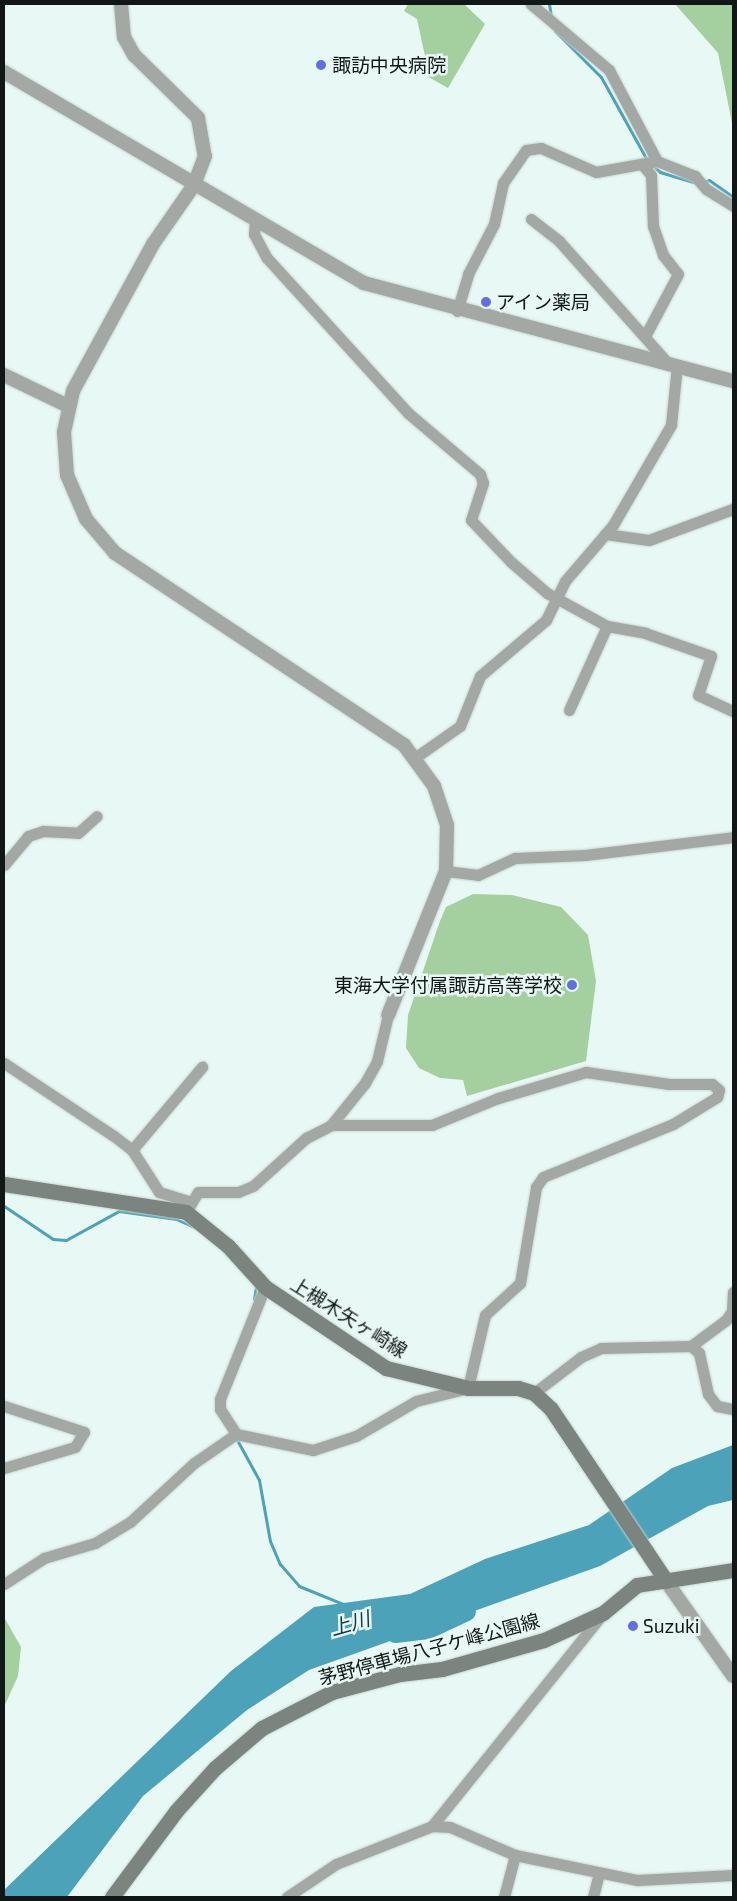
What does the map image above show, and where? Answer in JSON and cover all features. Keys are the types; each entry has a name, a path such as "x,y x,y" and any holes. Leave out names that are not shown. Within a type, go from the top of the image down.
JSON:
{"main road":[{"path":"4,1184 189,1207"},
{"name":"上槻木矢ヶ崎線","path":"189,1207 228,1246 265,1288 386,1368 468,1388 518,1388 534,1392"},
{"path":"534,1392 551,1409 654,1560 666,1581"},
{"name":"茅野停車場八子ケ峰公園線","path":"112,1897 176,1811 215,1768 262,1728 332,1692 491,1657 544,1640 603,1613 638,1585 733,1570"}],"street":[{"path":"4,1062 78,1109 132,1150 154,1188 189,1207 198,1192 238,1192 253,1186 306,1138 331,1125 365,1083 377,1061 388,1015 446,871 447,825 434,786 416,757 115,553 73,496 63,451 68,406 81,374 153,244 194,185 205,156 198,118 134,55 123,32 121,4"},
{"path":"531,4 557,22 609,70 657,161"},
{"path":"4,72 255,222 364,284 457,311 671,363 733,381"},
{"path":"457,311 468,274 494,224 503,183 526,150 541,148 596,172 657,161 695,177 705,188 733,206"},
{"path":"643,164 651,175 653,226 663,255 678,274 645,336"},
{"path":"416,757 454,733 480,676 538,629 556,597 605,534 671,425 671,363 608,300 559,241 531,220"},
{"path":"255,222 254,234 267,258 408,413 480,474 483,483 471,520 528,577 556,597 607,626 645,633 711,656 698,695 733,711"},
{"path":"4,375 68,406"},
{"path":"605,534 649,540 733,509"},
{"path":"569,710 607,626"},
{"path":"4,865 28,836 43,831 78,833 97,816"},
{"path":"446,871 478,875 515,858 585,855 733,836"},
{"path":"132,1150 202,1067"},
{"path":"4,1584 44,1558 95,1543 130,1522 194,1463 233,1437 313,1450 356,1436 416,1401 468,1388 485,1315 520,1283 536,1188 543,1177 673,1124 717,1097 719,1090 712,1084 670,1084 586,1072 498,1098 432,1125 331,1125"},
{"path":"233,1437 220,1409 220,1399 265,1288"},
{"path":"534,1392 596,1349 691,1346 726,1320 732,1311 733,1292"},
{"path":"691,1346 698,1353 708,1394 717,1406 733,1409"},
{"path":"4,1406 84,1432 75,1447 4,1468"},
{"path":"666,1581 733,1676"},
{"path":"432,1826 603,1613"},
{"path":"287,1897 336,1864 432,1826 450,1828 515,1855 599,1873 662,1881 733,1875"},
{"path":"504,1897 515,1855"},
{"path":"593,1897 599,1873"}],"green space":[{"path":"408,4 464,4 485,24 448,88 423,74 432,61 425,56 417,19 404,11"},
{"path":"675,4 733,4 733,128 718,53"},
{"path":"473,894 512,895 561,907 588,935 596,981 586,1061 467,1096 463,1080 440,1078 419,1068 406,1048 408,1015 446,907"},
{"path":"4,1617 21,1647 18,1676 4,1707"}],"water":[{"path":"733,1445 733,1500 708,1506 600,1566 309,1670 247,1710 143,1796 67,1897 4,1897 4,1890 231,1671 314,1607 410,1594 485,1559 589,1525 672,1468"}],"waterway":[{"path":"549,4 551,16"},
{"path":"555,31 601,77 647,160"},
{"path":"652,165 660,172 697,183"},
{"path":"703,182 709,180 733,197"},
{"path":"4,1206 53,1239 66,1240 119,1211 176,1219 196,1228"},
{"path":"254,1299 256,1286"},
{"path":"236,1438 259,1480 270,1541 280,1564 299,1586 343,1604"},
{"name":"上川","path":"395,1633 428,1629 466,1611"}],"place":[{"name":"諏訪中央病院","path":"321,65"},
{"name":"アイン薬局","path":"486,302"},
{"name":"東海大学付属諏訪高等学校","path":"572,985"},
{"name":"Suzuki","path":"633,1626"}]}
